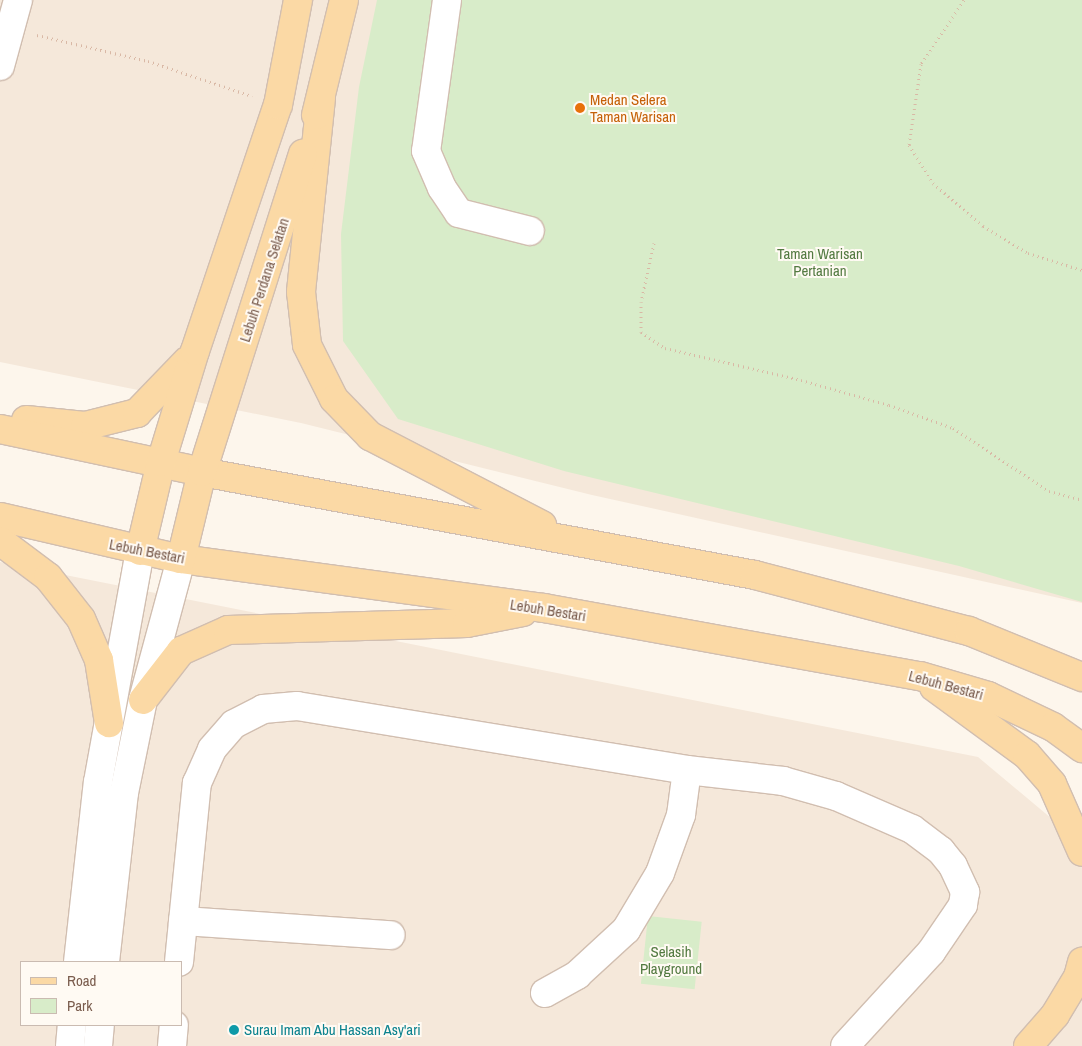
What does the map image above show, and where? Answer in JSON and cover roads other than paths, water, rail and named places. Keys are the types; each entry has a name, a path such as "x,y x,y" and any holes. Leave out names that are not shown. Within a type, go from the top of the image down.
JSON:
{"main road":[{"path":"140,552 161,462 278,105 298,0"},
{"name":"Lebuh Perdana Selatan","path":"181,559 202,472 321,98 344,0"},
{"path":"321,98 301,292 307,345 334,399 370,436 572,540"},
{"path":"0,418 85,426 138,413 165,388 196,351"},
{"path":"0,429 202,472 755,575 968,631 1082,677"},
{"name":"Lebuh Bestari","path":"0,516 140,552 544,608 920,676 988,696 1053,727 1082,748"},
{"path":"0,541 48,578 81,619 99,660 109,723"},
{"path":"143,700 181,651 228,630 467,623 544,608"},
{"path":"920,676 1027,755 1052,784 1082,852"},
{"path":"1028,1046 1055,1015 1078,977 1082,962"}],"street":[{"path":"0,66 18,0"},
{"path":"447,0 426,151 442,188 458,212 530,231"},
{"path":"78,961 98,782 140,552"},
{"path":"105,961 124,793 143,700 181,559"},
{"path":"179,961 197,783 212,749 229,730 263,709 297,706 687,770 782,781 888,816 941,851 953,866 966,892 957,918 931,952 845,1046"},
{"path":"544,993 578,975 626,930 660,873 681,815 687,770"},
{"path":"183,921 391,935"},
{"path":"70,1046 72,1026"},
{"path":"98,1046 100,1026"},
{"path":"172,1046 174,1026"}],"place":[{"name":"Medan Selera Taman Warisan","path":"580,108"},
{"name":"Surau Imam Abu Hassan Asy'ari","path":"234,1030"}],"park label":[{"name":"Taman Warisan Pertanian","path":"820,262"},
{"name":"Selasih Playground","path":"671,960"}]}
